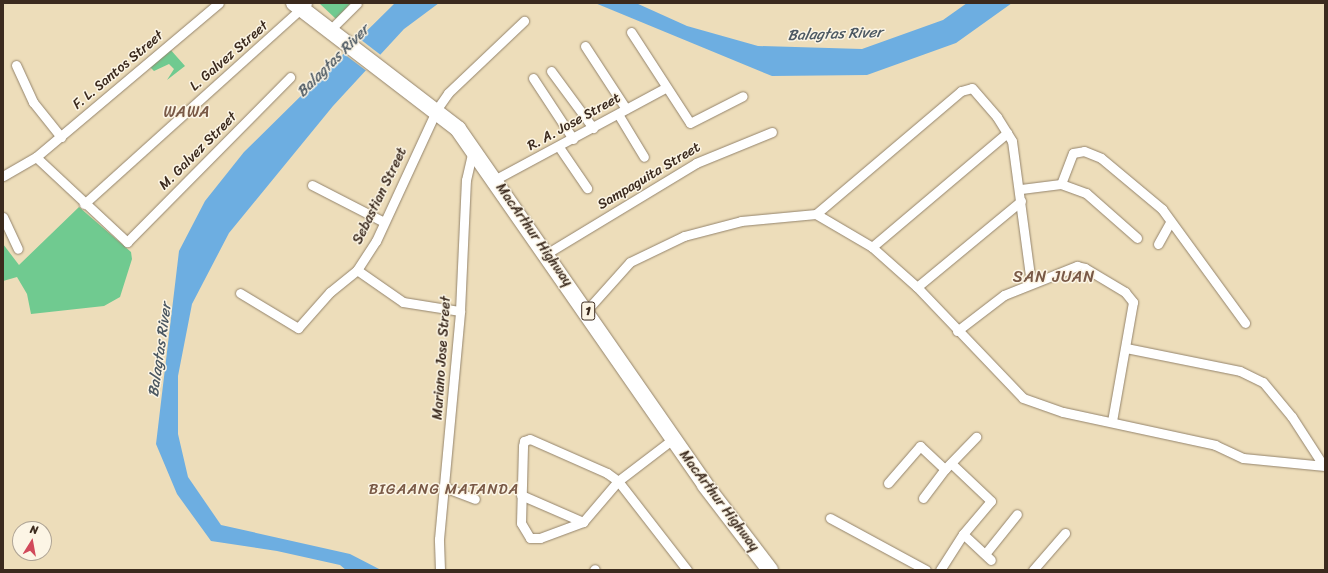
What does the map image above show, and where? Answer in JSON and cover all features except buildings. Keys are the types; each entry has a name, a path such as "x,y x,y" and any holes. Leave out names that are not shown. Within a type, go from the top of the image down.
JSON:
{"highway":[{"name":"MacArthur Highway","path":"301,5 334,32 437,109 474,148 546,254 587,310 674,440 770,570"}],"street":[{"name":"F. L. Santos Street","path":"3,176 36,157 61,137 219,3"},
{"path":"334,32 357,3"},
{"name":"L. Galvez Street","path":"84,204 301,5"},
{"name":"Sebastian Street","path":"240,293 298,328 330,292 357,270 384,222 437,109 488,53 524,21"},
{"path":"631,32 665,88 690,123 743,96"},
{"path":"586,46 626,109"},
{"path":"16,65 34,102 61,137"},
{"path":"551,71 592,128"},
{"name":"M. Galvez Street","path":"84,204 124,241 131,241 290,77"},
{"path":"533,78 573,139"},
{"name":"R. A. Jose Street","path":"496,179 559,147 665,88"},
{"path":"587,310 630,262 684,236 741,221 816,214 964,89 976,91 1007,133 1021,189 1026,262 1032,283"},
{"path":"618,114 644,157"},
{"name":"Sampaguita Street","path":"546,254 696,163 772,132"},
{"path":"872,247 1007,133"},
{"path":"559,147 587,188"},
{"name":"Mariano Jose Street","path":"440,570 444,487 460,311 466,180 474,148"},
{"path":"1061,184 1073,153 1084,151 1101,158 1145,192 1170,222 1245,323"},
{"path":"36,157 84,204"},
{"path":"1021,189 1061,184 1086,193 1137,238"},
{"path":"312,185 384,222"},
{"path":"917,287 1021,201"},
{"path":"816,214 872,247 917,287 957,331 1023,398 1063,412 1112,421 1215,445 1243,458 1324,465"},
{"path":"3,217 18,249"},
{"path":"1158,244 1170,222"},
{"path":"957,331 992,301 1032,283 1077,266 1125,292 1133,302 1133,309 1112,421"},
{"path":"357,270 403,302 460,311"},
{"path":"1126,348 1240,371 1264,382 1292,417 1324,465"},
{"path":"923,498 948,466 976,437"},
{"path":"674,440 618,481 583,522 548,536 530,538 521,523 521,495 526,439 608,473 618,481 687,570"},
{"path":"888,483 920,446 948,466 991,501 963,534 940,570"},
{"path":"444,487 475,500"},
{"path":"521,495 583,522"},
{"path":"963,534 988,557 1017,514"},
{"path":"830,518 926,570"},
{"path":"1039,568 1065,533"}],"green space":[{"path":"319,3 351,3 336,19"},
{"path":"169,48 185,66 167,80 174,69 169,64 154,71 149,66"},
{"path":"79,207 131,252 132,259 120,297 104,306 31,314 27,294 17,277 3,281 3,244 19,265"}],"water":[{"path":"395,3 439,3 404,29 333,106 229,233 192,304 178,376 178,434 188,477 221,525 350,554 381,570 346,570 340,565 277,551 211,541 177,494 156,444 179,251 205,201 244,152"},
{"path":"595,3 636,3 687,26 758,46 862,49 943,20 967,3 1012,3 956,43 867,75 772,76"}],"pier":[{"path":"356,36 382,56 368,72 340,51"}],"district":[{"name":"WAWA","path":"187,112"},
{"name":"SAN JUAN","path":"1054,277"},
{"name":"BIGAANG MATANDA","path":"444,490"}],"water label":[{"name":"Balagtas River","path":"835,34"},
{"name":"Balagtas River","path":"333,61"},
{"name":"Balagtas River","path":"160,350"}]}
